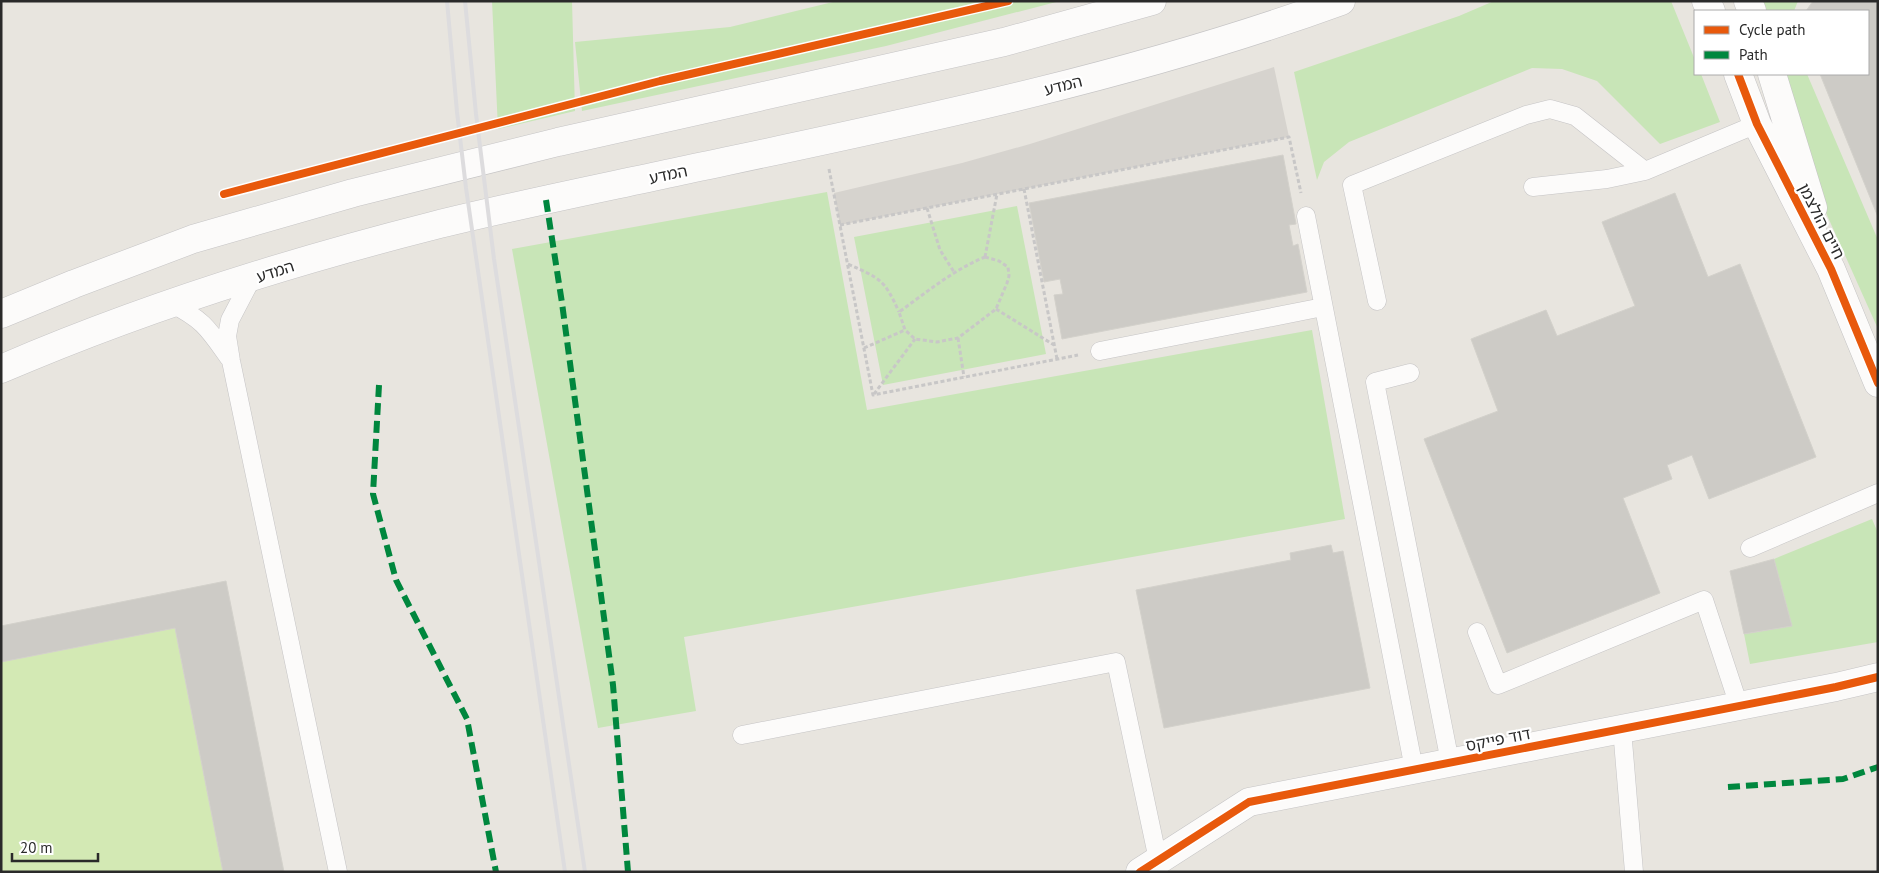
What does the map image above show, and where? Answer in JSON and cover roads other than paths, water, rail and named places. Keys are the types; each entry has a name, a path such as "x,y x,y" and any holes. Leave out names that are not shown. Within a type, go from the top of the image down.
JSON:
{"main road":[{"path":"1,314 74,284 193,240 334,198 558,142 1004,42 1152,1"},
{"name":"המדע","path":"1,368 103,328 310,259 436,225 828,140 1141,65 1245,34 1341,1"},
{"name":"חיים הולצמן","path":"1738,75 1758,124 1831,269 1878,383"},
{"name":"חיים הולצמן","path":"1772,75 1798,153 1831,269"},
{"name":"דוד פייקס","path":"1150,866 1249,802 1836,687 1878,677"},
{"name":"דוד פייקס","path":"1836,687 1878,690"}],"lane":[{"path":"1377,301 1352,185 1526,115 1550,109 1575,116 1644,171"},
{"path":"1533,187 1607,179 1644,171 1758,124"},
{"path":"1306,216 1414,770"},
{"path":"252,278 230,320 228,336 231,360 338,872"},
{"path":"172,304 192,314 206,326 231,360"},
{"path":"1100,351 1323,307"},
{"path":"1410,373 1375,382 1450,762"},
{"path":"1750,548 1878,493"},
{"path":"1477,632 1498,685 1704,600 1739,706"},
{"path":"742,736 1116,662 1150,866"},
{"path":"1622,729 1634,872"}],"railway":[{"path":"447,1 466,188 565,872"},
{"path":"465,1 476,114 494,259 585,872"}]}
